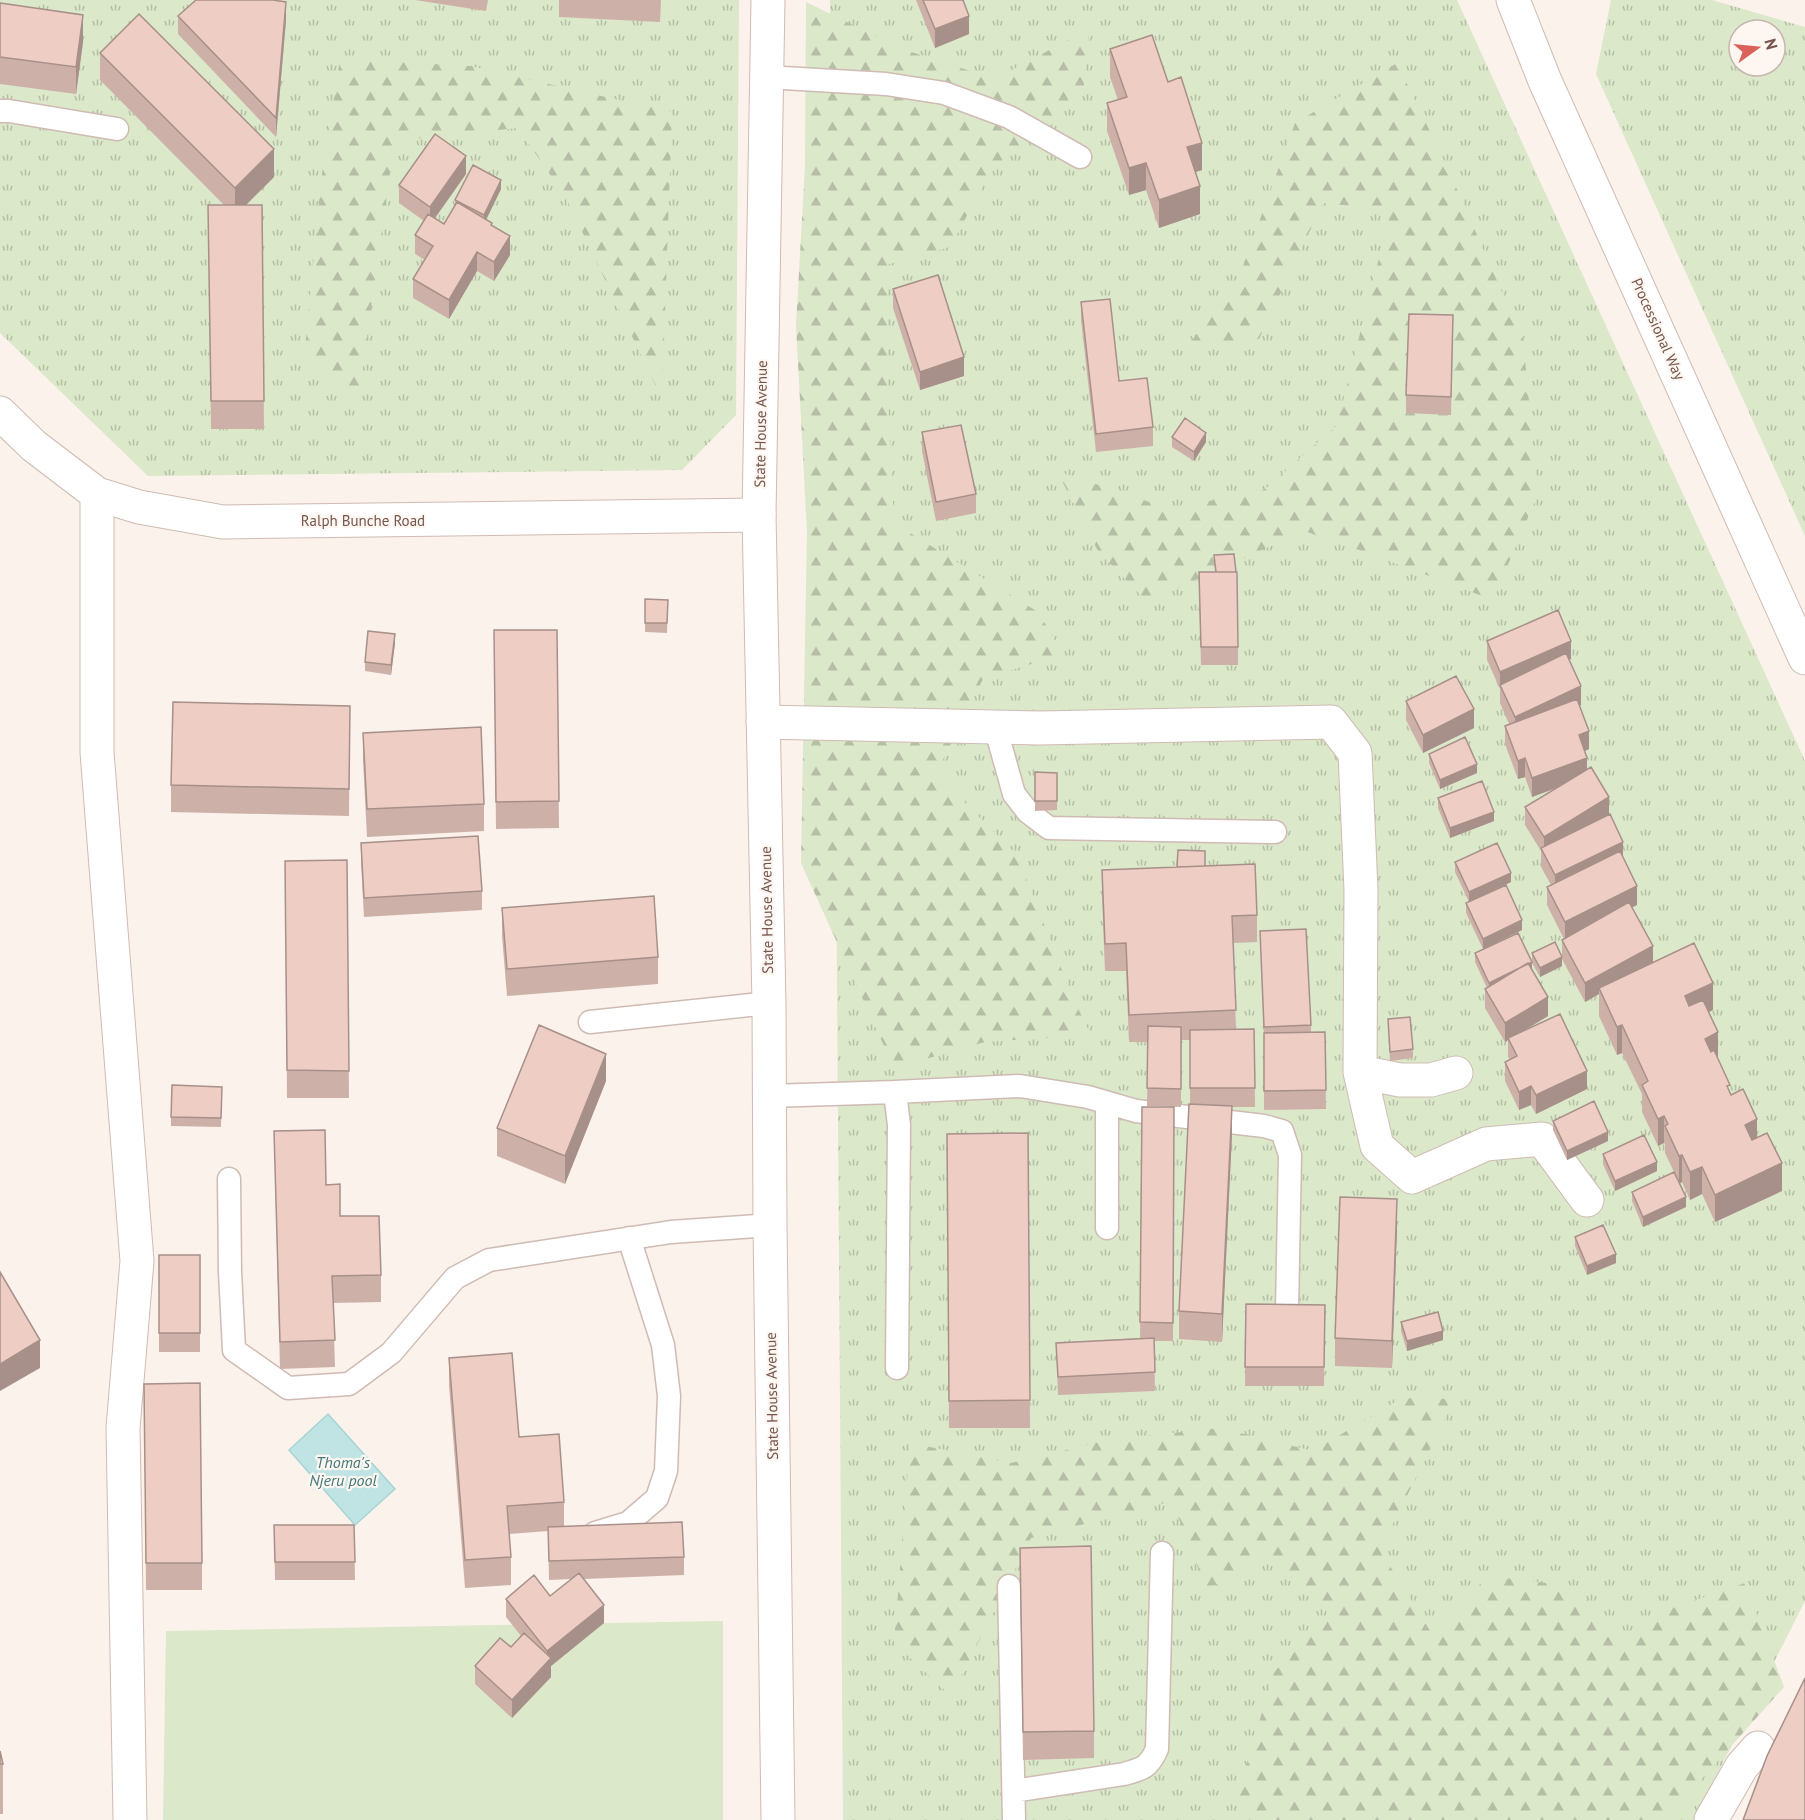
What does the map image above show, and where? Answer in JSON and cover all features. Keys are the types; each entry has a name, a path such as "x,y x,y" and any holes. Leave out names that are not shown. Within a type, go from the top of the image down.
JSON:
{"street":[{"name":"State House Avenue","path":"768,0 759,515 769,1002 778,1820"},
{"name":"Processional Way","path":"1513,0 1545,81 1805,658"},
{"name":"Ralph Bunche Road","path":"0,413 34,446 97,494 139,507 223,522 759,515"},
{"path":"97,494 97,752 137,1261 123,1428 130,1820"},
{"path":"763,722 1040,728 1331,722 1355,753 1361,890 1360,1072 1377,1146 1412,1177 1486,1144 1542,1139 1587,1200"},
{"path":"1360,1072 1400,1080 1431,1080 1456,1073"},
{"path":"1711,1820 1742,1766 1758,1748"}],"lane":[{"path":"766,77 886,84 944,93 1009,117 1080,157"},
{"path":"0,111 117,129"},
{"path":"995,726 1014,794 1028,812 1049,828 1275,832"},
{"path":"590,1022 769,1002"},
{"path":"770,1096 1020,1086 1088,1097 1136,1111 1264,1126 1282,1131 1290,1155 1287,1311"},
{"path":"895,1092 899,1125 897,1368"},
{"path":"1107,1103 1107,1228"},
{"path":"229,1179 234,1350 288,1388 349,1384 391,1353 455,1278 489,1260 671,1232 770,1225"},
{"path":"580,1537 628,1523 657,1498 666,1471 669,1396 663,1345 629,1238"},
{"path":"1014,1791 1124,1774 1140,1770 1151,1761 1157,1749 1162,1553"},
{"path":"1009,1586 1014,1820"}],"green space":[{"path":"0,0 739,0 736,415 682,470 148,476 0,333"},
{"path":"830,0 1457,0 1805,761 1805,1601 1694,1820 843,1820"},
{"path":"1611,0 1712,0 1774,18 1727,18 1727,78 1787,78 1787,22 1805,27 1805,536 1596,74"},
{"path":"806,2 902,49 995,79 1089,29 1083,94 992,169 950,247 886,265 888,403 894,523 1038,612 1063,654 983,679 936,774 1017,855 1072,996 1091,1035 985,1042 894,1068 801,863 807,532 796,325 805,166"},
{"path":"340,59 470,66 672,112 662,399 566,198 518,128 394,141 358,403 304,359 321,181"},
{"path":"1397,63 1448,169 1523,340 1538,494 1493,600 1304,531 1147,602 1098,551 1057,471 1170,509 1264,490 1337,425 1391,210 1323,203 1259,339 1185,350 1239,277 1295,123"},
{"path":"1402,1398 1455,1399 1380,1550 1432,1634 1488,1576 1579,1587 1618,1646 1661,1612 1745,1583 1784,1687 1665,1820 1271,1820 1235,1803 1274,1672 1333,1612 1260,1555 1207,1591 1172,1501 1031,1538 951,1696 894,1643 910,1443 1011,1463 1108,1440 1220,1428 1313,1451"},
{"path":"723,1621 723,1820 163,1820 166,1631"}],"water":[{"name":"Thoma's Njeru pool","path":"328,1414 395,1489 355,1525 289,1450"}],"building":[{"path":"196,0 286,2 276,118 178,16"},
{"path":"923,0 963,0 969,16 935,29"},
{"path":"0,3 83,15 76,67 0,57"},
{"path":"139,14 274,149 235,188 100,53"},
{"path":"1152,35 1168,82 1181,77 1202,143 1187,147 1200,186 1159,200 1146,163 1129,168 1107,103 1127,97 1110,49"},
{"path":"435,134 466,156 430,207 399,185"},
{"path":"473,165 501,180 484,215 455,200"},
{"path":"457,202 510,236 494,262 477,252 449,300 413,279 433,246 415,235 428,214 444,224"},
{"path":"208,205 262,205 264,401 211,401"},
{"path":"938,275 964,357 920,372 893,289"},
{"path":"1110,299 1119,381 1147,378 1153,427 1096,434 1081,302"},
{"path":"1409,314 1453,315 1451,397 1406,395"},
{"path":"1185,418 1206,433 1194,452 1172,437"},
{"path":"961,425 976,494 936,502 922,432"},
{"path":"1234,554 1236,572 1216,572 1214,555"},
{"path":"1199,572 1237,572 1238,647 1201,647"},
{"path":"645,599 668,600 667,623 645,623"},
{"path":"1558,610 1571,641 1500,672 1487,641"},
{"path":"494,630 557,630 559,801 496,802"},
{"path":"368,631 395,634 391,665 365,662"},
{"path":"1566,653 1581,686 1515,717 1500,685"},
{"path":"1456,676 1474,709 1423,735 1406,701"},
{"path":"1577,699 1589,731 1579,735 1587,758 1532,778 1525,758 1518,761 1505,726"},
{"path":"173,702 350,706 349,789 171,785"},
{"path":"481,727 484,804 367,809 363,733"},
{"path":"1465,737 1477,764 1440,780 1429,754"},
{"path":"1591,767 1609,797 1544,837 1525,807"},
{"path":"1035,772 1057,773 1057,801 1035,801"},
{"path":"1482,781 1494,812 1450,828 1438,798"},
{"path":"1610,814 1623,842 1555,875 1541,848"},
{"path":"478,836 482,891 364,898 361,843"},
{"path":"1497,843 1511,873 1469,892 1455,862"},
{"path":"1178,850 1205,851 1205,866 1177,867"},
{"path":"1620,851 1637,886 1565,922 1547,887"},
{"path":"347,860 349,1071 287,1070 285,861"},
{"path":"1255,864 1257,915 1232,916 1236,1010 1129,1015 1126,943 1105,944 1102,870"},
{"path":"1506,885 1522,920 1483,939 1466,903"},
{"path":"654,896 658,957 507,969 502,908"},
{"path":"1629,902 1653,946 1585,983 1562,940"},
{"path":"1306,929 1311,1025 1264,1027 1260,931"},
{"path":"1518,933 1532,962 1489,983 1475,953"},
{"path":"1555,942 1562,957 1540,968 1532,953"},
{"path":"1694,943 1713,983 1685,996 1689,1006 1703,1000 1718,1032 1705,1039 1711,1052 1714,1050 1730,1085 1727,1086 1731,1095 1743,1089 1757,1119 1745,1125 1752,1140 1767,1133 1782,1163 1715,1195 1702,1167 1690,1172 1682,1155 1679,1156 1665,1126 1668,1124 1664,1116 1658,1119 1642,1085 1648,1081 1622,1025 1617,1027 1599,988"},
{"path":"1528,963 1548,997 1505,1023 1485,989"},
{"path":"1560,1014 1587,1071 1536,1095 1531,1086 1519,1092 1505,1062 1517,1056 1508,1038"},
{"path":"1410,1017 1413,1049 1390,1052 1388,1019"},
{"path":"539,1025 606,1054 565,1156 497,1128"},
{"path":"1148,1026 1181,1027 1181,1089 1147,1088"},
{"path":"1254,1029 1255,1088 1190,1088 1190,1030"},
{"path":"1325,1032 1326,1090 1264,1091 1264,1033"},
{"path":"172,1085 222,1087 221,1118 171,1117"},
{"path":"1594,1101 1608,1132 1567,1151 1553,1121"},
{"path":"1189,1104 1232,1106 1222,1314 1179,1311"},
{"path":"1142,1107 1174,1107 1173,1323 1140,1322"},
{"path":"325,1130 326,1185 340,1184 340,1216 379,1216 381,1275 332,1276 335,1340 280,1342 274,1131"},
{"path":"1028,1133 1030,1400 949,1401 947,1134"},
{"path":"1644,1135 1657,1162 1615,1181 1603,1154"},
{"path":"1674,1172 1686,1197 1643,1217 1632,1192"},
{"path":"1340,1197 1397,1199 1392,1341 1335,1338"},
{"path":"1603,1225 1616,1254 1587,1266 1575,1237"},
{"path":"159,1255 200,1255 200,1333 159,1333"},
{"path":"0,1272 40,1340 0,1364"},
{"path":"1246,1304 1325,1305 1324,1367 1245,1367"},
{"path":"1438,1312 1443,1331 1407,1341 1401,1322"},
{"path":"1154,1338 1155,1372 1058,1377 1056,1343"},
{"path":"512,1353 519,1437 559,1434 564,1502 507,1506 511,1557 465,1560 449,1358"},
{"path":"200,1383 202,1563 146,1563 144,1384"},
{"path":"682,1522 684,1557 549,1561 548,1527"},
{"path":"274,1525 354,1525 355,1562 275,1562"},
{"path":"1091,1546 1094,1731 1023,1732 1020,1548"},
{"path":"579,1573 604,1605 547,1651 506,1599 534,1575 550,1596"},
{"path":"524,1633 551,1658 512,1700 475,1666 500,1638 511,1647"},
{"path":"1805,1678 1805,1820 1743,1820 1767,1756"}]}
